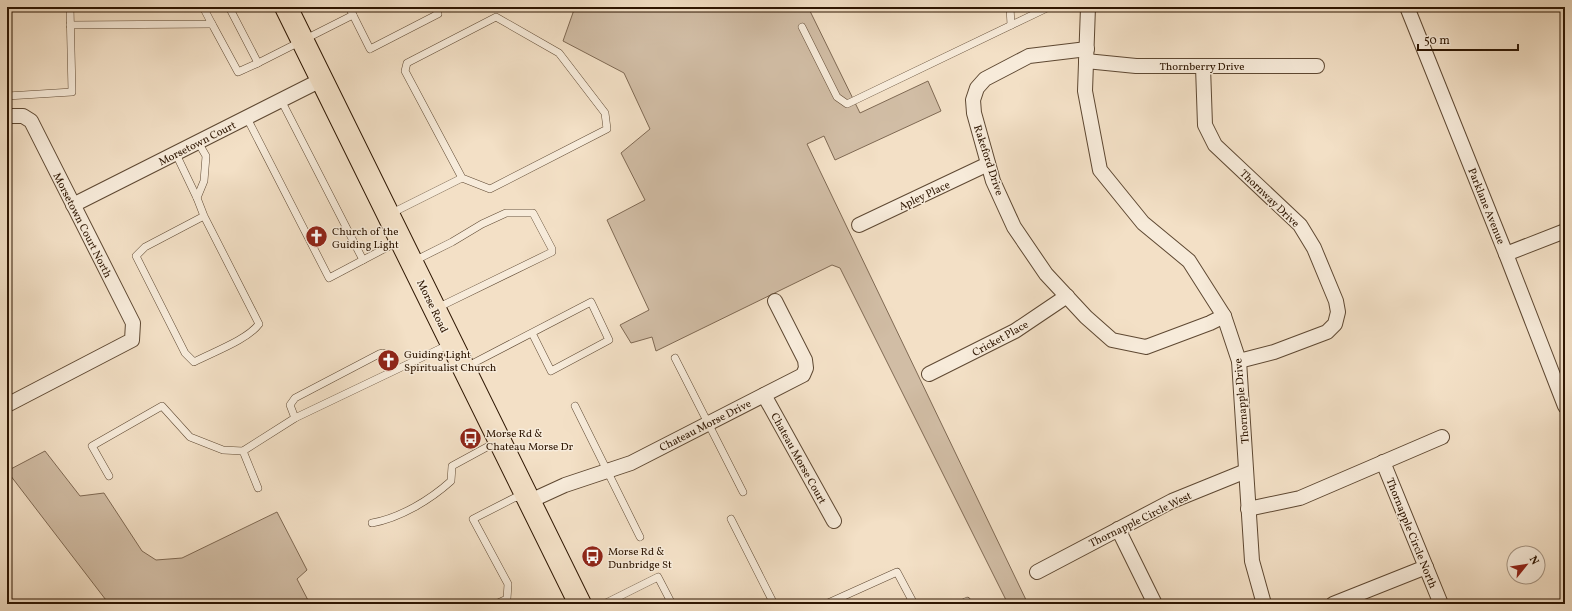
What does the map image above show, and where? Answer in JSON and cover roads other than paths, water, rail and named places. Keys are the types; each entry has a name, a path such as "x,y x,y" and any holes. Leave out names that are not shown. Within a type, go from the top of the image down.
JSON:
{"main road":[{"name":"Morse Road","path":"286,7 580,604"}],"street":[{"name":"Thornapple Drive","path":"1088,7 1085,91 1100,170 1143,223 1188,261 1224,316 1239,361 1252,561 1264,604"},
{"name":"Parklane Avenue","path":"1407,7 1565,406"},
{"name":"Thornberry Drive","path":"1086,55 1136,66 1318,66"},
{"name":"Rakeford Drive","path":"1086,55 1029,56 1005,67 985,79 977,88 973,100 974,113 988,164 1014,227 1046,274 1086,317 1112,340 1146,347 1210,323 1224,316"},
{"name":"Thornway Drive","path":"1203,67 1206,125 1215,145 1300,225 1314,248 1336,301 1338,312 1335,324 1327,332 1274,352 1239,361"},
{"name":"Morsetown Court","path":"73,206 321,80"},
{"name":"Morsetown Court North","path":"7,116 23,116 31,121 133,323 132,340 7,405"},
{"name":"Apley Place","path":"859,225 988,164"},
{"path":"1506,254 1565,231"},
{"name":"Cricket Place","path":"929,374 1015,331 1067,296"},
{"name":"Chateau Morse Drive","path":"530,501 565,485 631,464 803,375 806,368 805,360 775,301"},
{"name":"Chateau Morse Court","path":"764,395 834,521"},
{"path":"1248,509 1300,498 1442,436"},
{"name":"Thornapple Circle North","path":"1383,462 1440,604"},
{"name":"Thornapple Circle West","path":"1037,572 1172,501 1246,472"},
{"path":"1118,529 1155,604"},
{"path":"1334,604 1426,567"}],"lane":[{"path":"7,96 72,92 70,7"},
{"path":"203,7 238,72 353,15"},
{"path":"229,7 258,63"},
{"path":"349,7 370,49 438,14 435,7"},
{"path":"1010,7 1011,25"},
{"path":"802,27 837,97 847,104 1047,7"},
{"path":"388,215 462,178 490,189 607,129 605,112 559,53 496,17 407,63 405,71 462,178"},
{"path":"70,25 212,24"},
{"path":"281,100 362,260"},
{"path":"247,118 329,278 401,240"},
{"path":"197,198 204,181 206,156 198,142"},
{"path":"176,154 204,216 259,324 255,329 238,340 194,362 185,354 136,256 146,248 204,216"},
{"path":"412,262 452,242 482,224 506,213 533,213 552,249 552,252 435,309"},
{"path":"464,368 532,332 591,302 609,340 551,371 532,332"},
{"path":"109,476 92,446 162,406 190,437 223,450 243,451 295,418 394,369 452,343"},
{"path":"295,418 290,404 295,398 379,354 383,353 388,356 394,369"},
{"path":"675,358 743,492"},
{"path":"575,406 640,537"},
{"path":"372,523 388,520 437,495 452,482 452,466 500,440"},
{"path":"243,451 258,488"},
{"path":"496,604 507,599 508,584 473,519 516,497 530,501"},
{"path":"731,519 774,604"},
{"path":"826,604 897,572 914,604"},
{"path":"604,604 658,576 672,604"},
{"path":"961,604 967,601 969,604"}],"place":[{"name":"Church of the Guiding Light","path":"317,237"},
{"name":"Guiding Light Spiritualist Church","path":"388,360"},
{"name":"Morse Rd & Chateau Morse Dr","path":"471,439"},
{"name":"Morse Rd & Dunbridge St","path":"593,557"}]}
